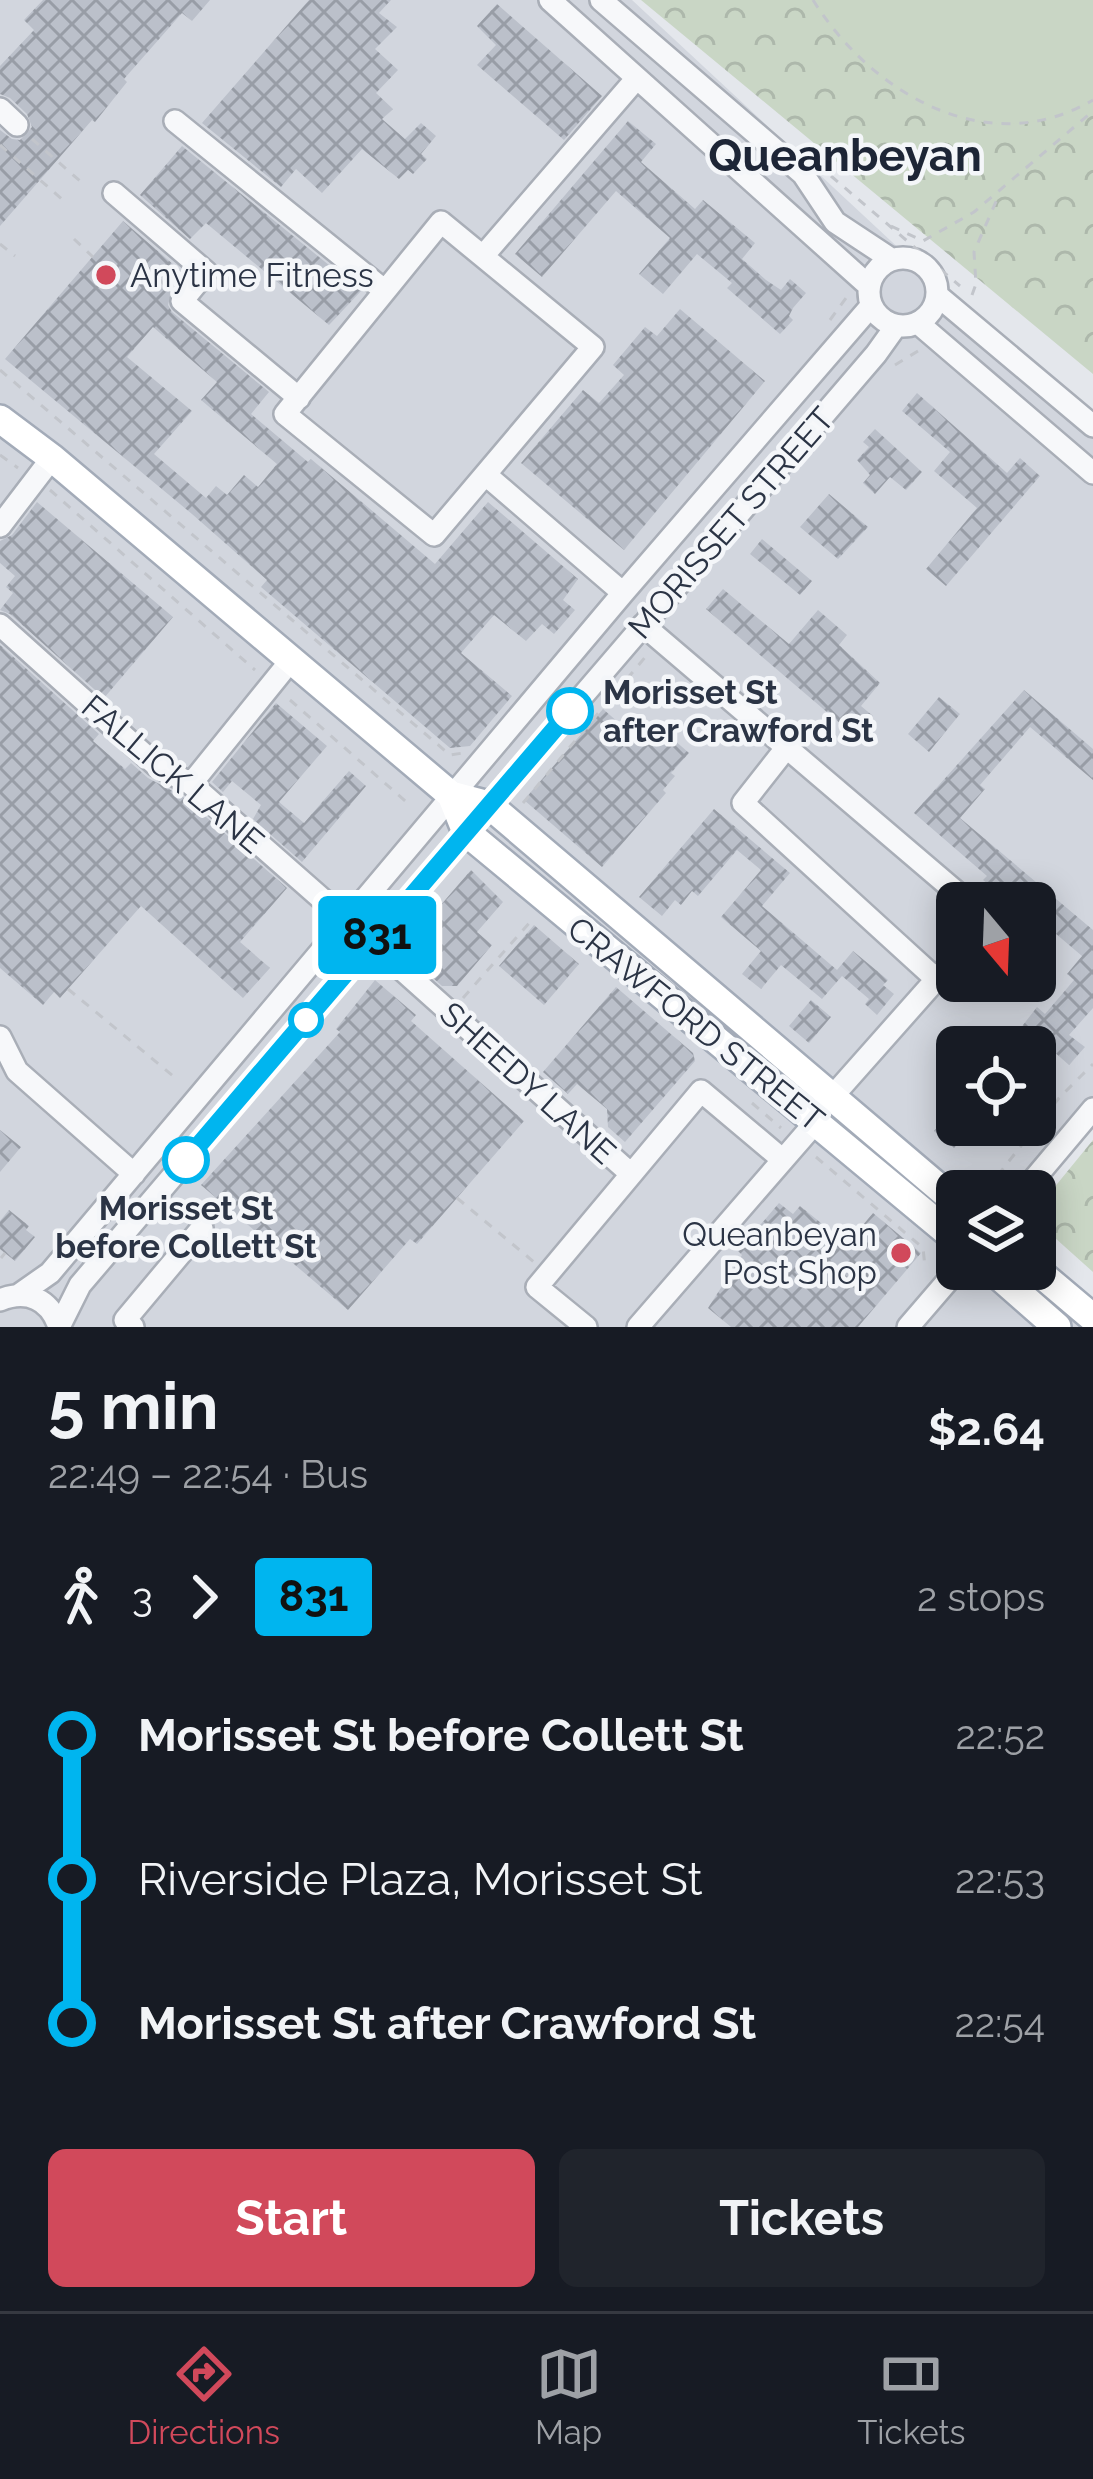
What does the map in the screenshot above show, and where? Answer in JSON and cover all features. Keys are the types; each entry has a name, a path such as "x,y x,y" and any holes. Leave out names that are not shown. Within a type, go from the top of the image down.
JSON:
{"main road":[{"name":"CRAWFORD STREET","path":"0,419 44,469 292,659 451,795 489,805 936,1185"},
{"name":"CRAWFORD STREET","path":"451,795 466,832 936,1223"},
{"name":"MORISSET STREET","path":"466,832 489,805"},
{"path":"1056,1287 1093,1318"},
{"path":"1015,1290 1057,1327"}],"street":[{"path":"550,0 870,296 881,319 907,324 934,340 1093,473"},
{"path":"601,0 803,175 835,222 891,260"},
{"path":"483,256 637,77"},
{"path":"175,121 385,291"},
{"path":"114,194 206,272 182,301 298,398"},
{"path":"441,222 483,256 593,347 434,535 285,414 441,222"},
{"path":"870,296 877,269 891,260 904,258 925,266 933,275 937,296 932,309 907,324"},
{"name":"MORISSET STREET","path":"9,1295 50,1273 870,296"},
{"path":"937,296 1093,426"},
{"name":"MORISSET STREET","path":"489,805 907,324"},
{"path":"0,526 44,469"},
{"path":"486,475 622,593"},
{"name":"FALLICK LANE","path":"0,625 156,765 191,784 347,921"},
{"path":"644,625 945,882"},
{"path":"191,784 292,659"},
{"path":"787,747 743,803 936,980 832,1097"},
{"name":"MORISSET STREET","path":"59,1327 80,1285 466,832"},
{"name":"SHEEDY LANE","path":"371,942 631,1174"},
{"path":"0,1037 16,1071 134,1174"},
{"path":"586,1327 538,1287 700,1091 783,1160"},
{"path":"1042,1170 1093,1109"},
{"path":"638,1327 815,1123"},
{"path":"134,1327 125,1320 202,1228"},
{"path":"908,1327 940,1290"},
{"path":"9,1295 44,1302 59,1327"}],"path":[{"path":"813,0 863,62 907,98 950,117 998,125 1048,117 1093,100"},
{"path":"1000,193 974,252 976,284 971,297 933,259 884,223 923,241 1000,193 1093,111"},
{"path":"8,117 80,181"},
{"path":"0,145 63,200"},
{"path":"74,239 93,256"},
{"path":"0,244 15,256"},
{"path":"0,370 450,755 465,752"},
{"path":"0,455 44,469 272,684 411,806"},
{"path":"450,1013 535,917"},
{"path":"68,989 178,1080"},
{"path":"1002,1170 1059,1098 1093,1064"},
{"path":"169,1071 188,1087"},
{"path":"457,1198 548,1274"}],"shaded area":[{"path":"0,0 632,0 1093,429 1093,1100 1038,1170 936,1170 936,1290 1055,1290 1093,1327 0,1327"}],"green space":[{"path":"641,0 1093,0 1093,374"},
{"path":"813,0 1093,0 1093,100 1053,117 1013,124 973,120 935,108 866,64"},
{"path":"1093,1140 1093,1272 1056,1239 1056,1185"}],"building":[{"path":"43,0 210,0 192,21 182,13 124,79 127,82 95,122 0,226 0,130 20,140 32,127 27,114 0,94 0,66 34,30 24,20"},
{"path":"309,0 391,0 379,13 397,27 375,49 398,70 376,93 393,109 382,119 405,139 421,123 436,136 421,154 427,159 413,174 408,170 399,179 362,149 322,193 296,169 281,187 202,123"},
{"path":"497,4 602,96 564,140 477,65 496,45 477,26"},
{"path":"628,121 656,144 641,162 695,209 703,200 755,243 742,259 766,280 781,290 790,279 806,293 780,334 727,288 732,283 697,254 663,294 639,274 670,238 616,191 542,277 515,254"},
{"path":"182,146 361,291 329,325 206,223 190,239 140,195"},
{"path":"123,221 182,272 169,287 172,312 269,392 251,414 435,564 488,502 578,579 563,600 575,610 554,634 542,624 526,641 494,615 461,653 512,696 470,746 450,748 261,587 267,580 192,514 5,359","holes":["153,327 217,382 201,400 277,464 258,487 244,475 227,495 216,486 206,498 154,454 192,411 127,357"]},
{"path":"680,309 765,381 624,550 521,463 583,390 599,403 624,375 613,365 645,327 657,336"},
{"path":"917,393 1007,473 1020,458 1040,476 946,586 926,569 977,508 934,471 950,452 902,411"},
{"path":"875,429 922,472 906,490 890,477 875,494 863,483 870,475 857,460 869,447 863,442"},
{"path":"829,494 868,527 838,559 800,527"},
{"path":"37,502 173,617 104,698 0,610 13,593 6,587 15,576 0,563 0,541 12,535"},
{"path":"762,539 812,581 800,595 750,554"},
{"path":"723,589 789,644 818,610 847,635 839,645 880,683 861,706 873,716 855,736 706,609"},
{"path":"0,645 99,734 93,741 125,769 131,763 182,796 287,888 240,942 270,968 243,998 141,906 60,998 54,992 43,1005 0,968"},
{"path":"1024,690 1093,749 1093,780 1030,727 980,785 985,789 960,818 1036,882 985,882 987,876 914,813"},
{"path":"939,697 960,714 929,752 908,734"},
{"path":"276,703 327,746 279,802 304,823 349,771 366,786 302,862 253,819 261,805 232,781 223,792 212,782"},
{"path":"603,709 642,743 657,725 689,753 671,773 675,776 663,790 666,793 602,867 524,800"},
{"path":"714,809 790,873 762,906 837,970 853,951 888,980 883,985 894,994 877,1015 865,1004 869,999 842,976 822,999 781,965 761,989 742,974 761,951 721,917 761,870 737,850 698,896 692,891 681,905 675,900 662,916 639,897"},
{"path":"471,870 503,902 477,932 492,945 457,986 442,986 402,950"},
{"path":"1056,899 1093,930 1093,1008 1069,1035 1085,1047 1069,1065 1056,1054 1056,1026 1022,1026 1037,1007 1045,1014 1056,1002 1074,980 1067,974 1082,956 1056,934"},
{"path":"534,925 579,964 544,1005 499,966"},
{"path":"375,980 416,1015 411,1021 524,1121 417,1244 410,1239 348,1310 201,1185 340,1032 336,1029"},
{"path":"616,987 693,1053 695,1061 625,1142 608,1127 607,1109 577,1084 568,1094 543,1072"},
{"path":"811,1000 831,1017 809,1043 789,1026"},
{"path":"0,1130 21,1147 0,1172"},
{"path":"779,1203 793,1214 800,1206 847,1244 873,1213 921,1253 858,1327 731,1327 708,1308 742,1255 738,1251"},
{"path":"9,1210 35,1237 15,1261 0,1249 0,1221"}],"bus line":[{"name":"831","path":"186,1160 570,711"}],"place":[{"name":"Anytime Fitness","path":"106,275"},
{"name":"Morisset St after Crawford St","path":"570,711"},
{"name":"Morisset St before Collett St","path":"186,1160"},
{"name":"Queanbeyan Post Shop","path":"901,1253"}],"district":[{"name":"Queanbeyan","path":"845,155"}]}
